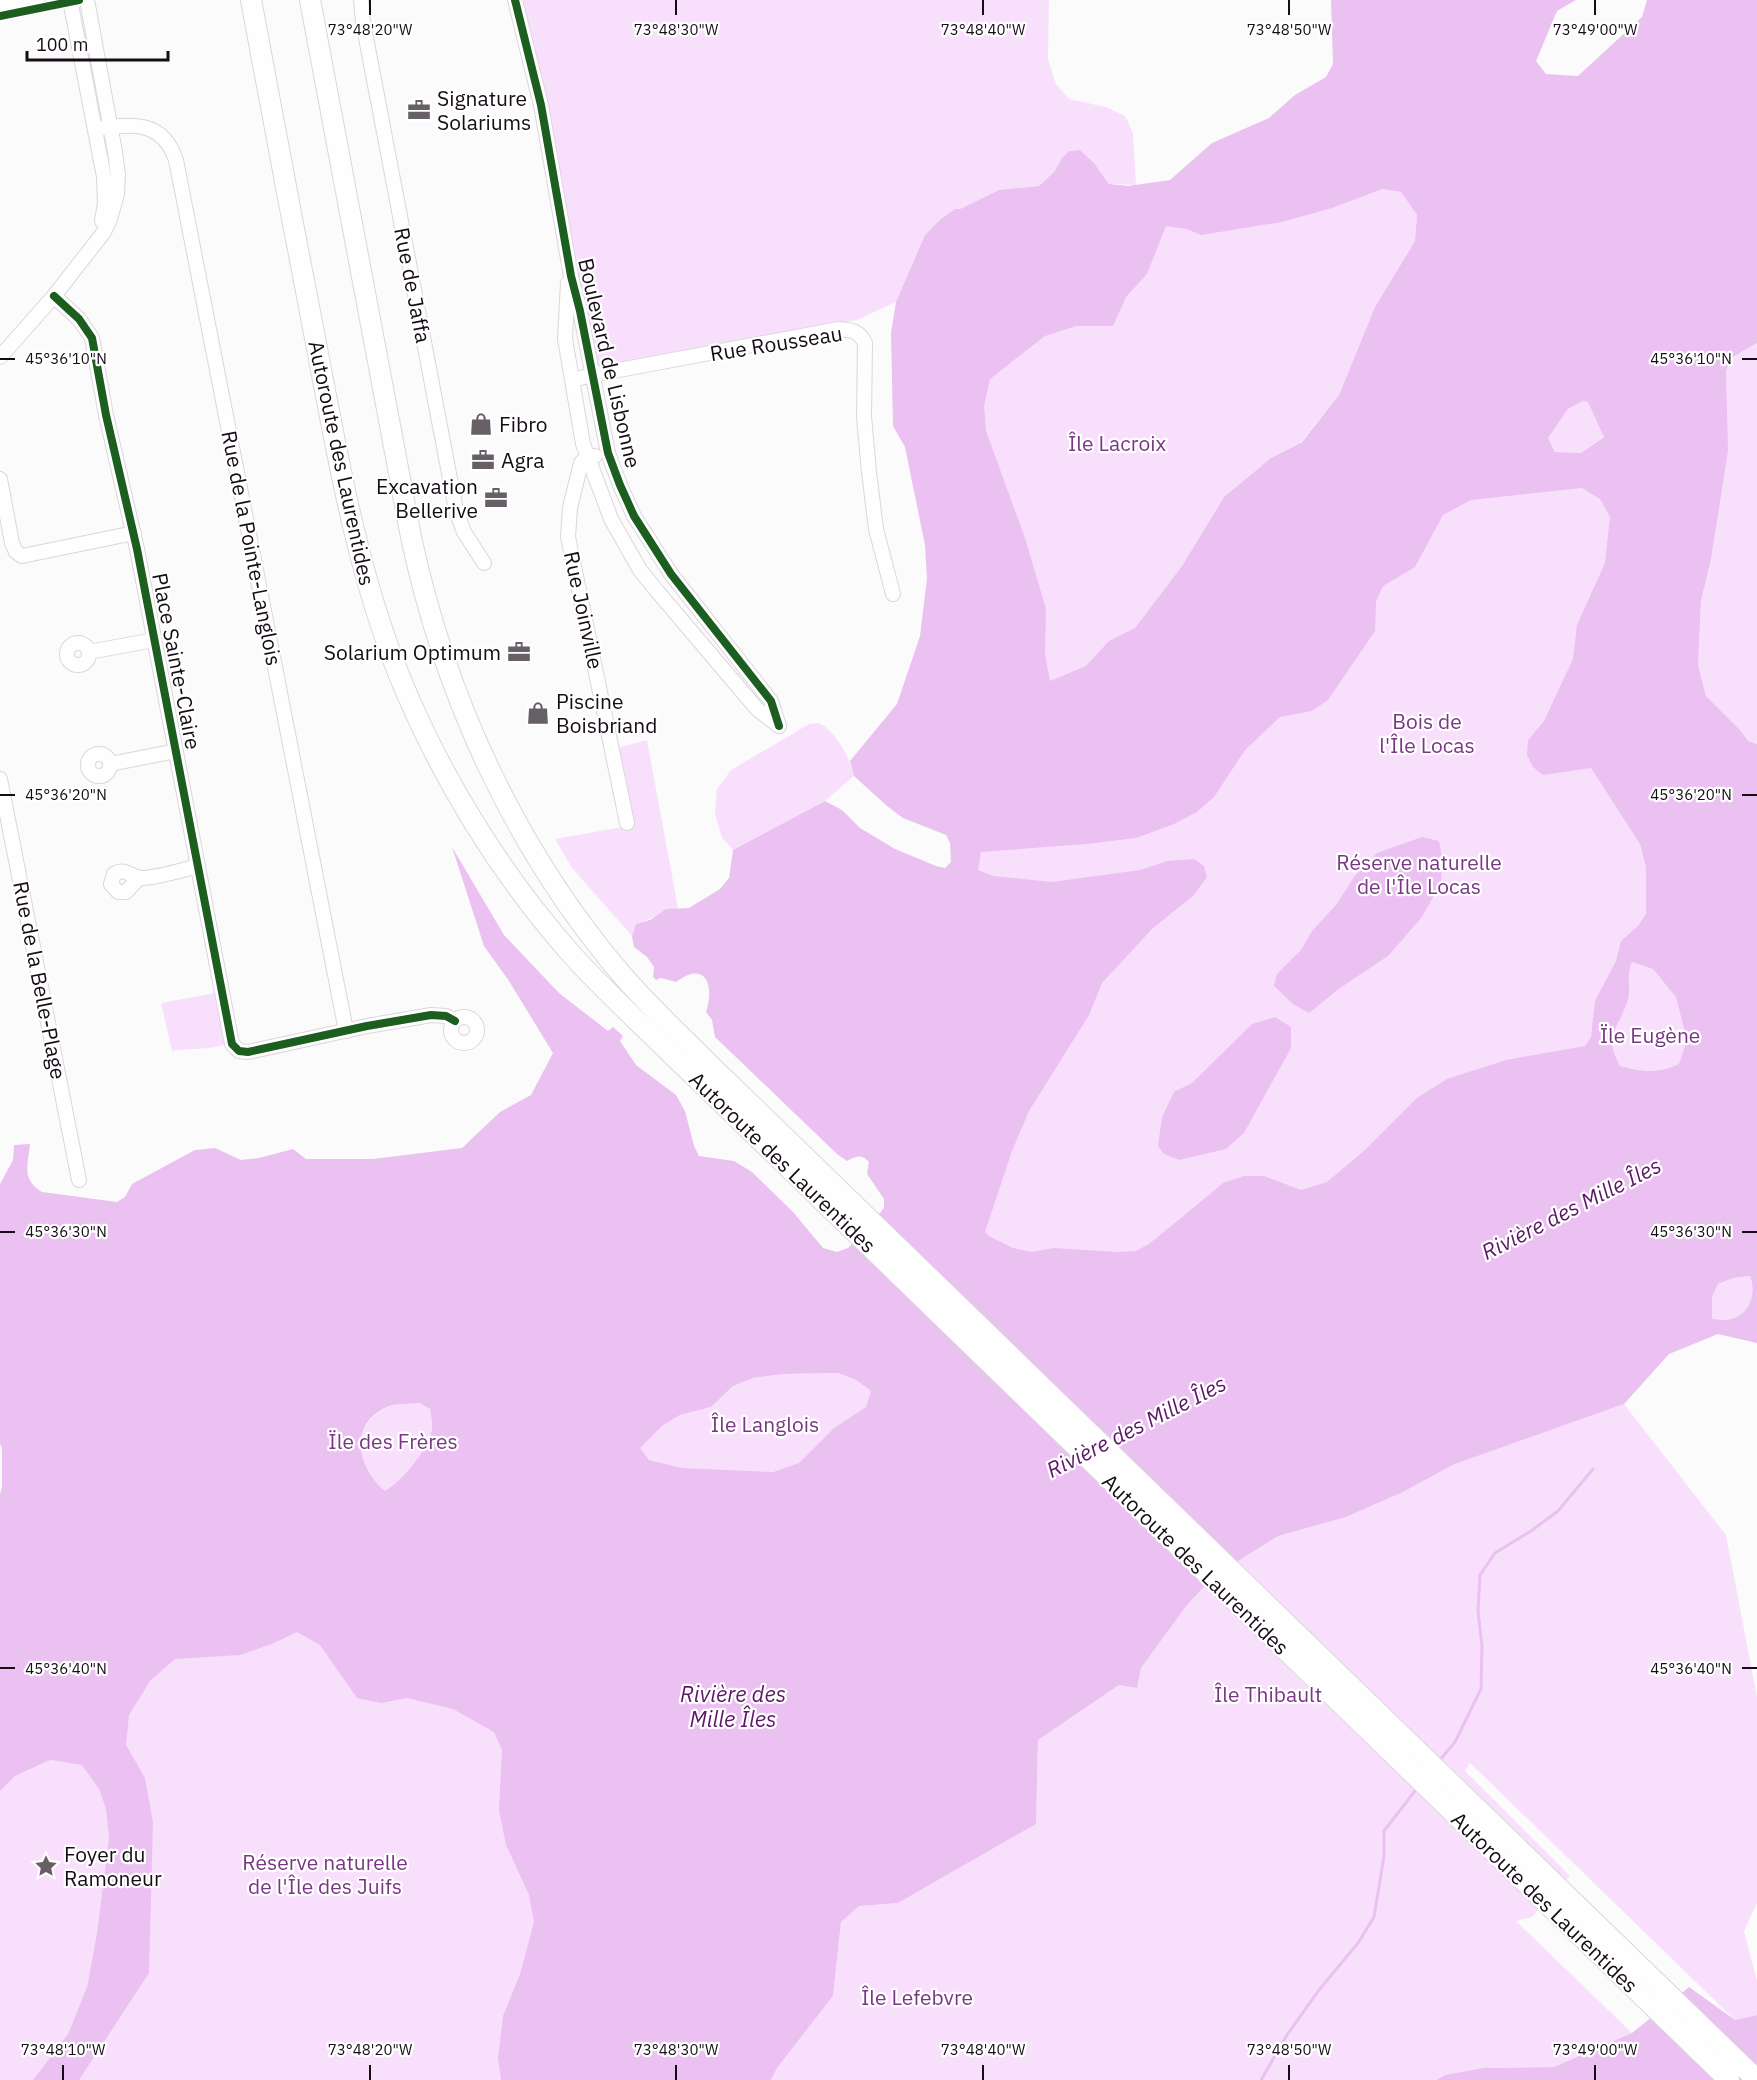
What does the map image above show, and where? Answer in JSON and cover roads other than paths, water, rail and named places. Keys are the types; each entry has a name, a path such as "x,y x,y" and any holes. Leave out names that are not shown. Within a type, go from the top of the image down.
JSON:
{"highway":[{"name":"Autoroute des Laurentides","path":"251,0 348,510 360,561 379,621 420,723 473,820 513,879 563,944 620,1003 854,1218 1757,2080"},
{"name":"Autoroute des Laurentides","path":"310,0 415,556 441,650 475,738 539,860 582,923 622,974 854,1218 1729,2080"}],"street":[{"path":"0,7 37,0"},
{"path":"70,0 104,177 105,203 99,232 87,255"},
{"path":"0,357 54,296 104,233 116,202 118,174 87,0"},
{"name":"Rue de Jaffa","path":"361,0 365,33 456,510 464,532 484,562"},
{"name":"Boulevard de Lisbonne","path":"515,0 541,105 571,276 608,453 634,516 671,574 771,700 779,726 757,709 657,591 640,570 611,519 584,444 565,339 568,286 571,276"},
{"name":"Rue de la Pointe-Langlois","path":"96,129 137,126 156,131 171,146 178,167 346,1031"},
{"name":"Place Sainte-Claire","path":"54,296 79,319 92,338 106,415 134,533 230,1038 234,1047 244,1052 346,1031"},
{"name":"Rue Rousseau","path":"573,380 839,329 851,330 860,334 865,343 864,417 876,529 893,594"},
{"path":"589,458 608,453"},
{"name":"Rue Joinville","path":"589,458 581,463 570,508 568,537 627,823"},
{"path":"0,479 12,543 16,552 22,556 134,533"},
{"path":"657,591 671,574"},
{"name":"Place Sainte-Claire","path":"89,652 154,640"},
{"name":"Place Sainte-Claire","path":"110,764 176,751"},
{"name":"Rue de la Belle-Plage","path":"0,779 79,1180"},
{"path":"139,878 198,867"},
{"path":"346,1031 431,1015 446,1016 454,1021"}],"water":[{"name":"Rivière des Mille Îles","path":"1331,0 1576,0 1557,11 1536,61 1546,74 1578,76 1642,17 1647,0 1757,0 1757,343 1731,358 1726,371 1728,451 1711,559 1701,601 1698,665 1706,696 1748,741 1757,744 1757,1343 1718,1334 1669,1354 1624,1404 1455,1464 1401,1493 1346,1517 1278,1536 1213,1577 1187,1605 1141,1668 1137,1688 1119,1685 1038,1740 1036,1824 898,1903 859,1906 841,1922 833,1996 777,2068 771,2080 501,2080 498,2058 503,2016 520,1974 534,1922 529,1895 506,1845 499,1811 502,1750 494,1732 453,1709 407,1698 381,1703 357,1698 320,1645 297,1632 240,1655 175,1659 150,1681 129,1715 126,1745 145,1778 153,1822 149,1973 79,2080 33,2080 68,2034 87,1987 97,1933 109,1838 106,1809 99,1789 82,1765 50,1760 15,1776 0,1791 2,1448 0,1444 0,1184 13,1160 14,1145 30,1144 28,1177 42,1192 117,1202 125,1197 132,1184 195,1150 215,1148 241,1160 293,1149 306,1159 373,1159 462,1148 500,1112 531,1095 553,1053 509,981 484,946 452,847 504,935 559,993 608,1031 613,1027 623,1036 620,1041 636,1065 676,1095 685,1111 694,1146 699,1156 734,1161 752,1172 793,1212 823,1248 837,1252 848,1248 864,1233 884,1208 884,1199 867,1174 869,1162 859,1157 847,1161 837,1154 715,1037 712,1020 706,1012 708,984 701,974 694,973 676,982 661,978 656,980 653,977 654,967 647,957 634,947 632,936 636,924 650,920 666,909 689,908 720,889 729,878 733,850 825,801 842,810 860,828 895,849 936,866 945,868 951,862 950,843 946,835 903,818 887,806 854,776 850,761 897,704 920,636 927,578 925,545 905,447 893,426 891,333 896,302 925,235 955,209 960,209 999,190 1039,186 1054,172 1069,151 1080,150 1094,163 1109,184 1128,186 1170,180 1212,143 1269,118 1295,95 1326,77 1333,64","holes":["1382,189 1401,192 1417,215 1415,241 1375,307 1339,395 1302,442 1271,458 1224,497 1182,566 1135,628 1109,641 1086,666 1050,681 1045,654 1046,609 1025,538 986,431 984,406 990,379 1045,336 1076,326 1113,326 1126,297 1147,274 1166,226 1187,229 1201,235 1282,222 1332,208","1583,401 1588,402 1604,437 1581,453 1555,452 1548,438 1568,409","1582,488 1600,499 1610,517 1605,563 1577,625 1573,659 1544,721 1528,740 1527,755 1533,767 1543,775 1591,768 1640,844 1646,867 1646,914 1638,926 1621,941 1616,961 1595,1001 1591,1037 1585,1046 1506,1060 1447,1079 1417,1098 1365,1150 1327,1182 1301,1190 1264,1176 1244,1176 1223,1183 1149,1244 1136,1251 1054,1248 1031,1252 1013,1248 989,1236 985,1232 1012,1151 1029,1111 1089,1015 1102,983 1153,928 1193,896 1207,877 1204,866 1194,859 1168,861 1140,870 1052,882 993,876 978,870 981,852 1136,838 1174,824 1197,812 1214,797 1245,750 1280,717 1312,711 1328,700 1375,631 1376,602 1383,586 1415,567 1443,515 1471,500","1632,962 1653,969 1676,997 1687,1040 1679,1064 1650,1071 1620,1066 1615,1055 1613,1038 1628,999 1629,971","1750,1276 1752,1297 1741,1315 1727,1320 1712,1319 1712,1297 1718,1284 1733,1278","838,1373 856,1380 871,1391 866,1407 834,1428 799,1463 773,1472 682,1468 649,1460 640,1448 662,1426 680,1415 711,1407 733,1386 753,1378 784,1374","420,1403 430,1409 432,1428 421,1454 399,1480 385,1491 368,1471 363,1459 362,1435 366,1424 375,1415 387,1407"]},
{"path":"1422,837 1439,841 1442,858 1441,883 1422,917 1388,956 1340,988 1309,1013 1293,1004 1274,986 1277,974 1301,950 1312,931 1336,905 1354,877 1377,853"},
{"path":"1275,1017 1291,1027 1291,1048 1244,1133 1226,1149 1179,1160 1164,1154 1158,1146 1162,1117 1174,1092 1192,1083 1252,1024"},
{"path":"1689,1987 1735,2020 1757,2015 1757,2080 1436,2080 1445,2075 1483,2068 1554,2067 1632,2033"}],"waterway":[{"path":"1439,1761 1455,1742 1481,1689 1482,1646 1478,1611 1480,1575 1495,1553 1558,1511 1593,1469"},
{"path":"1261,2080 1287,2035 1319,1990 1358,1943 1374,1917 1384,1856 1384,1831 1418,1787"}],"place":[{"name":"Signature Solariums","path":"419,110"},
{"name":"Fibro","path":"481,424"},
{"name":"Agra","path":"483,460"},
{"name":"Excavation Bellerive","path":"496,498"},
{"name":"Solarium Optimum","path":"519,652"},
{"name":"Piscine Boisbriand","path":"538,713"},
{"name":"Foyer du Ramoneur","path":"46,1866"}],"park label":[{"name":"Île Lacroix","path":"1117,443"},
{"name":"Bois de l'Île Locas","path":"1427,733"},
{"name":"Réserve naturelle de l'Île Locas","path":"1419,874"},
{"name":"Ïle Eugène","path":"1650,1035"},
{"name":"Île Langlois","path":"765,1424"},
{"name":"Ïle des Frères","path":"393,1441"},
{"name":"Île Thibault","path":"1268,1694"},
{"name":"Réserve naturelle de l'Île des Juifs","path":"325,1874"},
{"name":"Île Lefebvre","path":"917,1997"}]}
